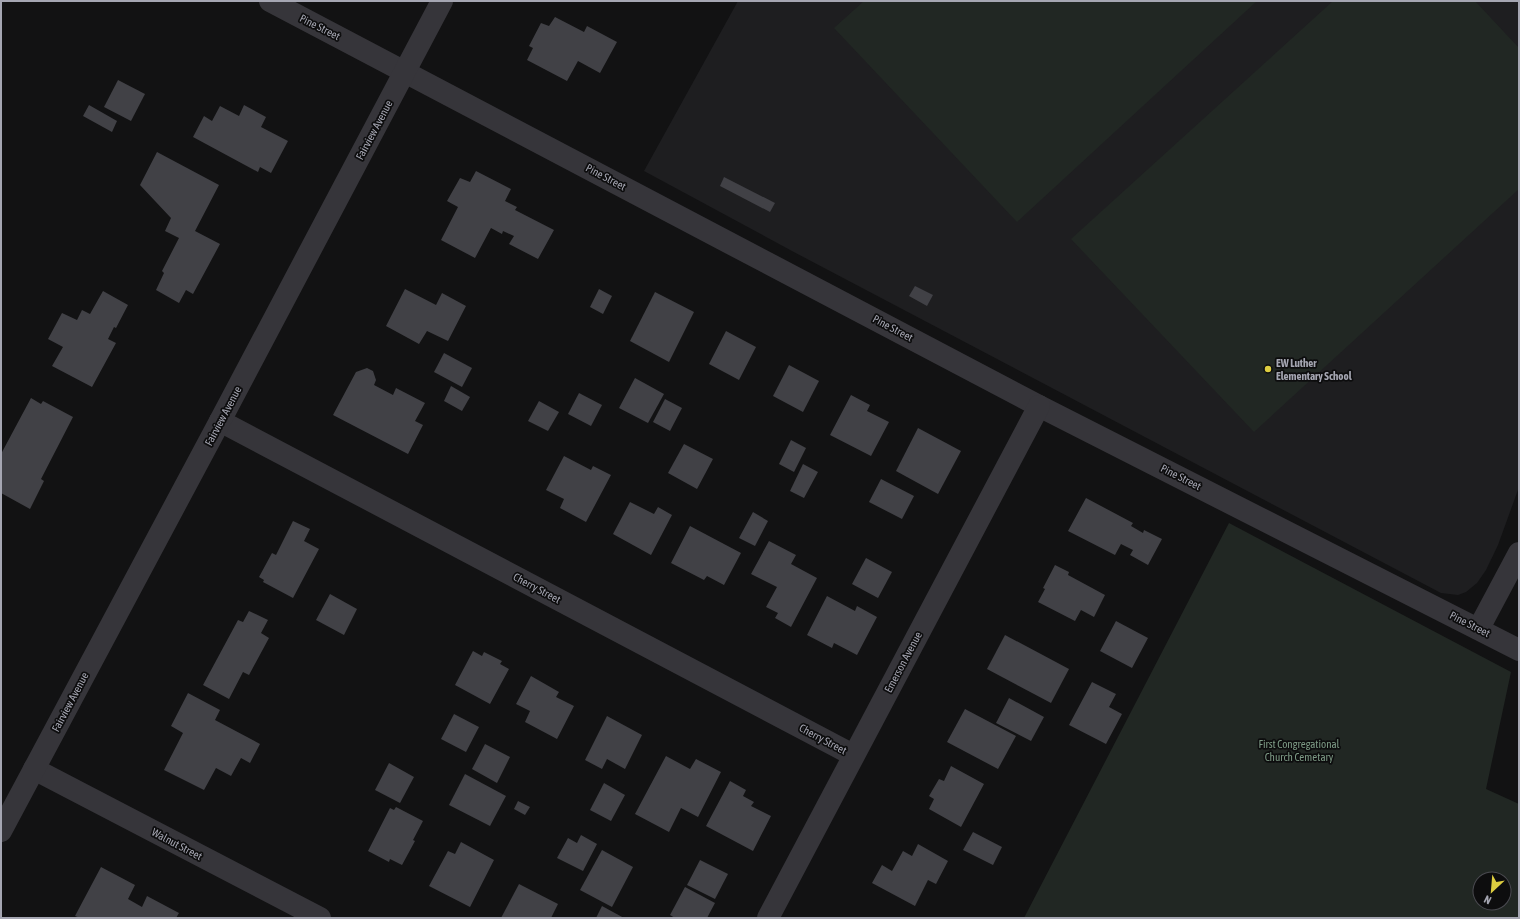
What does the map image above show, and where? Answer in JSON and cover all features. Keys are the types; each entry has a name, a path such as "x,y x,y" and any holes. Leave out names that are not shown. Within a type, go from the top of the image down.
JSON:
{"street":[{"name":"Pine Street","path":"270,1 1039,406 1479,628 1519,650"},
{"name":"Fairview Avenue","path":"1,831 442,1"},
{"name":"Emerson Avenue","path":"768,918 1039,406"},
{"name":"Cherry Street","path":"220,421 853,755"},
{"path":"1479,628 1519,553"},
{"name":"Walnut Street","path":"34,769 320,918"}],"shaded area":[{"name":"EW Luther Elementary School","path":"738,1 1519,1 1519,487 1498,545 1486,570 1477,583 1466,592 1458,595 1441,593 792,251 644,171"}],"green space":[{"path":"864,1 1257,1 1017,222 834,28"},
{"path":"1333,1 1475,1 1519,48 1519,189 1254,432 1071,239"},
{"name":"First Congregational Church Cemetary","path":"1229,523 1511,672 1486,789 1519,804 1519,918 1024,918"}],"building":[{"path":"555,17 584,32 587,26 617,42 600,73 578,61 567,81 527,60 533,48 529,46 541,23 549,26"},
{"path":"118,80 145,94 131,121 104,107"},
{"path":"89,105 117,121 112,132 83,116"},
{"path":"244,105 266,117 261,127 288,141 271,173 260,167 258,172 193,137 204,116 212,121 220,106 239,116"},
{"path":"157,152 219,185 195,231 220,244 193,294 186,290 179,303 156,290 164,273 162,271 179,238 165,231 171,218 140,185"},
{"path":"476,171 511,189 505,201 517,207 515,210 554,230 538,259 509,244 514,236 503,231 502,234 491,228 475,258 441,240 458,207 447,201 460,178 470,182"},
{"path":"724,177 775,203 770,212 720,186"},
{"path":"915,286 933,295 927,306 909,296"},
{"path":"405,289 436,305 442,293 466,306 448,341 427,331 419,344 386,326"},
{"path":"599,289 612,296 603,314 590,307"},
{"path":"103,291 128,305 116,328 114,327 108,339 116,343 92,387 52,366 63,347 48,339 62,313 77,320 82,310 90,314"},
{"path":"655,292 694,312 669,362 630,341"},
{"path":"726,331 756,347 739,380 709,364"},
{"path":"444,353 472,368 462,387 434,372"},
{"path":"789,365 819,381 803,412 773,396"},
{"path":"367,368 373,371 376,380 374,385 393,395 396,388 425,403 415,421 423,425 408,454 333,415 356,372"},
{"path":"635,378 664,394 648,423 619,408"},
{"path":"451,386 470,397 462,411 444,401"},
{"path":"579,393 602,405 591,426 568,414"},
{"path":"851,395 870,405 867,411 889,422 871,456 830,435"},
{"path":"31,398 41,404 43,401 73,417 41,479 44,481 30,509 1,493 1,454"},
{"path":"665,399 682,408 670,431 653,422"},
{"path":"539,401 559,412 548,431 528,421"},
{"path":"918,428 961,451 938,494 896,471"},
{"path":"791,440 806,448 794,472 779,464"},
{"path":"684,444 713,459 697,489 668,473"},
{"path":"564,456 591,470 593,466 611,475 586,522 560,508 564,499 546,490"},
{"path":"803,464 818,472 804,498 790,491"},
{"path":"881,479 914,496 902,519 869,502"},
{"path":"1086,498 1133,523 1131,526 1143,533 1144,530 1162,539 1148,565 1130,555 1133,550 1121,544 1115,555 1068,531"},
{"path":"630,502 654,514 658,507 672,515 651,555 613,534"},
{"path":"753,512 768,521 755,546 739,538"},
{"path":"293,521 310,529 304,541 319,549 293,598 263,582 264,580 259,577 272,553 276,555"},
{"path":"690,526 741,553 724,585 707,576 704,580 671,563"},
{"path":"769,541 796,555 791,564 817,578 791,627 775,618 778,613 766,607 777,587 751,574"},
{"path":"866,558 892,572 878,598 852,584"},
{"path":"1055,565 1069,572 1068,575 1105,595 1094,617 1081,610 1075,621 1038,602 1045,589 1043,588"},
{"path":"330,594 357,609 344,635 316,620"},
{"path":"827,596 855,611 857,606 877,617 857,655 834,643 832,648 807,635"},
{"path":"249,611 268,620 261,633 269,638 249,675 243,672 229,699 203,685 238,620 243,622"},
{"path":"1116,621 1148,638 1132,668 1100,651"},
{"path":"1005,635 1069,669 1051,703 987,669"},
{"path":"473,651 482,656 484,652 502,661 500,664 509,669 490,704 455,685"},
{"path":"531,676 559,692 556,697 574,706 557,739 525,722 530,711 516,704"},
{"path":"1092,682 1116,694 1109,707 1122,714 1106,744 1069,725"},
{"path":"188,693 220,710 215,720 260,744 250,763 241,758 231,776 216,768 204,790 164,770 183,733 171,726"},
{"path":"1009,698 1044,717 1031,741 996,723"},
{"path":"965,709 1016,736 998,769 947,742"},
{"path":"454,714 479,727 466,752 441,739"},
{"path":"607,716 642,735 625,769 607,759 602,769 585,760"},
{"path":"485,744 510,757 497,783 472,769"},
{"path":"666,756 690,769 696,759 721,772 698,817 681,808 669,832 635,814"},
{"path":"389,763 414,777 400,803 375,790"},
{"path":"951,766 984,784 961,827 929,809 934,799 929,796 939,779 944,781"},
{"path":"465,774 506,796 490,826 449,805"},
{"path":"730,781 746,790 743,796 754,802 751,806 771,816 753,851 706,826"},
{"path":"604,783 625,795 611,821 590,810"},
{"path":"518,801 530,807 525,815 514,809"},
{"path":"396,807 423,821 413,840 415,841 402,865 390,859 389,862 368,851 390,808 394,810"},
{"path":"973,832 1002,847 993,865 963,850"},
{"path":"581,835 597,844 583,871 557,858 568,838 577,843"},
{"path":"461,842 494,860 470,907 429,886 448,851 455,854"},
{"path":"918,844 948,861 936,884 928,880 915,906 872,883 882,865 892,871 903,851 912,856"},
{"path":"602,850 633,867 612,907 580,890"},
{"path":"700,860 728,874 715,899 687,885"},
{"path":"101,867 135,885 128,899 142,907 147,896 179,913 176,918 80,918 75,916"},
{"path":"519,884 558,904 551,918 501,918"},
{"path":"685,887 715,903 707,918 675,918 670,915"},
{"path":"602,906 624,918 596,918"}],"place":[{"name":"EW Luther Elementary School","path":"1268,369"}]}
